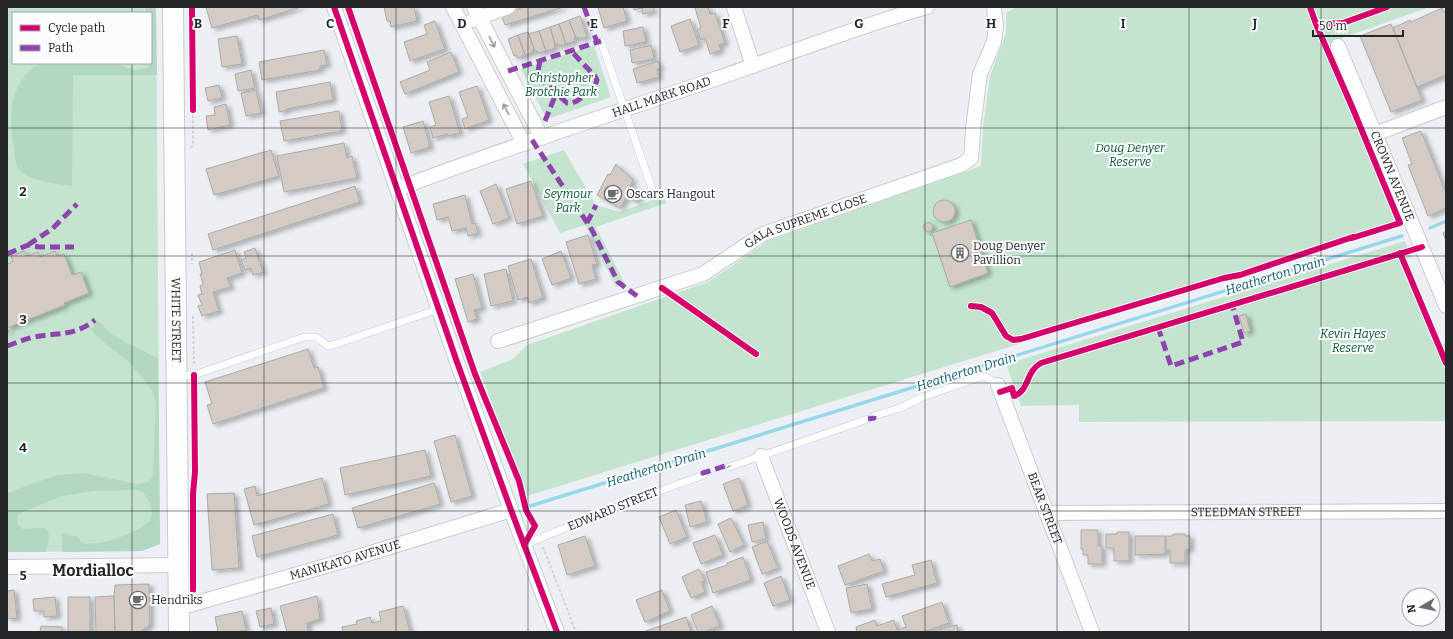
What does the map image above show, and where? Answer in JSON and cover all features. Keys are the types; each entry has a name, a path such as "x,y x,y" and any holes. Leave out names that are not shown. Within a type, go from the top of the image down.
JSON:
{"main road":[{"name":"WHITE STREET","path":"173,7 179,632"}],"street":[{"path":"334,7 510,510 557,632"},
{"path":"453,7 524,144"},
{"path":"463,25 477,12 508,7"},
{"path":"734,7 753,66"},
{"name":"HALL MARK ROAD","path":"397,189 753,66 891,12 928,7"},
{"name":"GALA SUPREME CLOSE","path":"498,341 703,274 763,234 961,165 971,158 973,128 980,74 994,42 996,27 994,7"},
{"path":"477,12 542,138"},
{"name":"CROWN AVENUE","path":"1338,46 1376,134 1446,306"},
{"path":"1376,134 1446,107"},
{"name":"BEAR STREET","path":"998,385 1092,632"},
{"name":"WOODS AVENUE","path":"761,456 828,632"},
{"name":"MANIKATO AVENUE","path":"179,608 354,558 510,510"},
{"name":"STEEDMAN STREET","path":"1046,513 1446,511"},
{"path":"7,567 178,565"}],"lane":[{"path":"601,41 654,195"},
{"path":"177,376 194,375 304,337 316,337 328,346 336,344 439,309"},
{"path":"729,467 900,408 923,397 980,377 986,377 998,385"},
{"name":"EDWARD STREET","path":"524,545 654,492 704,475"}],"path":[{"path":"193,102 193,110"},
{"path":"533,523 576,632"},
{"path":"524,545 533,523"}],"green space":[{"path":"7,7 156,7 160,544 142,551 7,552"},
{"path":"146,7 156,7 157,75 73,75 72,186 44,181 23,174 19,170 16,162 11,117 15,94 25,75 39,64 120,64 129,69 136,70 149,67 149,64 152,64 152,12 146,12"},
{"name":"Doug Denyer Reserve","path":"1016,7 1430,7 1342,38 1327,51 1397,226 1353,237 1290,260 527,496 480,372 513,359 527,345 708,282 768,241 981,166 983,128 990,76 1006,33 1006,13"},
{"name":"Christopher Brotchie Park","path":"594,45 611,97 551,118 544,114 521,69"},
{"name":"Seymour Park","path":"564,150 596,205 620,212 664,196 666,203 596,227 625,284 616,287 585,225 560,233 523,164"},
{"name":"Kevin Hayes Reserve","path":"1405,241 1411,257 1405,260 1441,345 1446,343 1446,421 1079,422 1079,405 1021,406 1006,364"},
{"path":"98,320 103,326 119,338 151,355 158,357 160,544 142,551 62,552 62,533 79,537 83,544 105,542 139,529 151,518 151,507 143,492 136,490 93,491 62,496 20,513 17,517 18,526 23,529 46,528 48,530 49,536 46,552 7,552 7,493 57,475 84,473 137,484 149,481 153,476 156,402 152,391 144,379 128,361 108,346 91,330"}],"building":[{"path":"206,7 301,7 259,20 258,15 212,28"},
{"path":"384,7 414,7 417,21 391,27 390,21 387,21"},
{"path":"524,7 564,7 505,25 501,14"},
{"path":"598,7 623,7 627,21 604,28"},
{"path":"633,7 653,7 654,11 643,14 642,8 634,10"},
{"path":"708,7 710,14 715,13 725,43 719,45 721,50 710,54 705,38 701,40 697,30 701,28 695,8"},
{"path":"1442,8 1443,12 1446,10 1446,75 1417,87 1393,28 1410,20 1411,22"},
{"path":"580,16 587,37 579,39 578,37 576,38 569,20"},
{"path":"690,19 699,45 680,52 671,26"},
{"path":"569,20 576,38 574,38 575,41 566,44 559,24"},
{"path":"435,21 445,49 410,61 404,42 427,34 424,25"},
{"path":"559,24 566,44 558,46 558,44 555,44 550,27"},
{"path":"1391,24 1422,100 1391,112 1360,36"},
{"path":"550,27 555,48 546,51 539,31"},
{"path":"643,27 646,42 625,46 623,31"},
{"path":"539,31 546,51 538,53 537,51 535,52 529,34"},
{"path":"528,32 534,49 532,50 533,52 525,55 518,35"},
{"path":"518,35 525,55 517,58 516,55 514,56 508,39"},
{"path":"237,36 242,64 222,67 218,39"},
{"path":"651,45 654,59 632,63 630,50"},
{"path":"324,50 327,65 320,66 320,70 262,80 259,62"},
{"path":"451,52 459,72 405,94 400,82 430,70 427,62"},
{"path":"658,61 660,68 657,69 659,77 637,83 633,69"},
{"path":"251,70 255,88 238,91 235,74"},
{"path":"330,82 333,100 279,112 276,92"},
{"path":"219,85 222,98 208,101 205,88"},
{"path":"477,86 489,120 465,129 462,119 468,117 459,92"},
{"path":"256,90 261,113 246,116 241,93"},
{"path":"449,96 460,133 448,136 447,134 433,138 430,127 436,125 429,102"},
{"path":"226,104 230,125 208,130 206,116 215,115 214,107"},
{"path":"339,111 342,131 284,141 280,121"},
{"path":"423,121 430,147 411,153 403,127"},
{"path":"1421,131 1446,193 1446,208 1428,216 1408,165 1412,164 1402,138"},
{"path":"344,143 347,158 352,156 357,178 284,192 277,156"},
{"path":"271,150 279,176 214,195 206,169"},
{"path":"616,164 633,180 630,186 642,193 636,202 627,196 620,208 597,195 608,174 610,175"},
{"path":"531,181 543,216 517,224 506,189"},
{"path":"496,184 509,218 493,224 480,191"},
{"path":"355,186 360,202 213,250 208,234"},
{"path":"465,195 472,224 475,223 478,233 468,236 466,228 452,231 448,217 437,220 433,204"},
{"path":"944,200 952,203 955,211 952,219 944,222 936,219 933,211 936,203"},
{"name":"Doug Denyer Pavillion","path":"971,220 988,273 950,287 932,233"},
{"path":"928,222 933,227 928,232 923,227"},
{"path":"1446,231 1446,241 1443,233"},
{"path":"588,235 597,264 592,265 596,279 579,284 566,242"},
{"path":"255,248 263,272 253,275 251,268 245,270 241,260 246,258 244,252"},
{"path":"235,250 242,273 227,278 231,287 213,292 219,311 202,316 198,306 202,305 198,295 202,294 200,286 203,284 199,262"},
{"path":"24,251 27,256 38,252 40,257 55,251 57,256 64,254 72,275 81,272 89,293 64,303 65,305 7,328 7,264 13,262 11,256"},
{"path":"561,251 571,278 552,285 542,259"},
{"path":"531,259 543,298 529,303 527,297 518,300 508,266"},
{"path":"506,269 513,301 491,306 484,274"},
{"path":"473,274 482,308 474,310 477,319 468,322 455,279"},
{"path":"1246,314 1250,331 1244,333 1239,316"},
{"path":"308,349 314,368 318,367 324,388 213,424 207,405 212,404 205,382"},
{"path":"455,435 472,496 451,502 434,441"},
{"path":"425,450 431,476 345,495 340,468"},
{"path":"322,478 329,504 254,525 244,489 255,486 257,496"},
{"path":"739,478 748,505 733,511 723,484"},
{"path":"434,483 440,504 358,528 352,508"},
{"path":"234,493 239,568 212,570 207,494"},
{"path":"701,501 707,522 690,527 685,505"},
{"path":"676,510 687,537 670,544 659,517"},
{"path":"333,514 338,535 257,557 252,536"},
{"path":"731,518 744,545 730,552 718,524"},
{"path":"763,522 766,539 752,542 748,525"},
{"path":"1081,530 1098,530 1098,546 1102,546 1102,564 1088,564 1088,555 1083,555 1083,549 1081,549"},
{"path":"1117,532 1129,532 1129,561 1114,561 1114,548 1106,548 1106,534 1117,534"},
{"path":"1173,534 1185,534 1185,536 1190,536 1190,549 1185,550 1185,563 1170,563 1170,550 1166,550 1166,536 1173,536"},
{"path":"715,535 723,555 701,564 693,543"},
{"path":"585,536 595,566 567,575 558,545"},
{"path":"1135,536 1165,536 1165,554 1135,555"},
{"path":"767,541 778,568 762,574 752,547"},
{"path":"869,554 872,561 880,559 884,571 845,585 838,566"},
{"path":"743,557 751,580 713,593 706,572 727,565 727,563"},
{"path":"931,560 937,583 886,597 882,584 915,575 912,565"},
{"path":"699,569 705,581 701,582 705,592 691,598 682,577"},
{"path":"781,576 790,600 773,606 764,583"},
{"path":"149,584 150,625 140,632 115,632 115,585"},
{"path":"867,584 872,609 851,613 846,588"},
{"path":"14,590 17,618 7,619 7,591"},
{"path":"662,590 670,611 645,622 636,600"},
{"path":"114,596 115,632 96,632 95,597"},
{"path":"317,596 320,619 307,623 308,632 287,632 280,606"},
{"path":"55,597 57,616 44,617 44,611 34,611 33,599"},
{"path":"68,597 90,597 90,632 68,632"},
{"path":"942,602 949,623 923,632 857,632 856,627 875,620 877,626 894,620 897,630 906,627 902,616"},
{"path":"403,606 410,632 343,632 342,627 357,624 356,621 370,617 372,623 381,621 379,612"},
{"path":"712,606 720,626 704,632 698,632 691,615"},
{"path":"271,608 274,624 260,627 256,611"},
{"path":"242,611 246,630 236,632 218,632 215,617"},
{"path":"686,617 691,632 643,632"},
{"path":"957,625 958,632 940,632 940,629"},
{"path":"41,626 62,627 62,632 40,632"}],"waterway":[{"name":"Heatherton Drain","path":"1430,228 1446,221"},
{"name":"Heatherton Drain","path":"530,506 1402,236"}],"marked path":[{"path":"584,7 597,42"},
{"path":"508,71 601,41"},
{"path":"540,61 538,71 541,79 567,103 572,103 594,88 597,80 571,51"},
{"path":"545,121 557,91"},
{"path":"532,140 592,230 618,282 637,296"},
{"path":"28,245 52,229 77,204"},
{"path":"587,223 596,205"},
{"path":"7,254 28,245 39,247 74,247"},
{"path":"1158,327 1171,366 1243,342 1232,304"},
{"path":"7,346 34,337 73,332 95,320"},
{"path":"868,419 874,418 874,416"},
{"path":"704,475 703,473 728,465 729,467"}],"cycle path":[{"path":"192,7 193,110"},
{"path":"334,7 457,362 557,632"},
{"path":"348,7 475,374 519,481 526,510 535,526 524,545"},
{"path":"1310,7 1400,223 1352,238"},
{"path":"1316,24 1343,23 1387,7"},
{"path":"971,306 981,307 992,313 1006,336 1013,340 1021,339 1224,278 1240,275 1353,237"},
{"path":"1000,392 1012,388 1014,396 1019,393 1023,390 1032,371 1041,363 1422,247"},
{"path":"1400,253 1446,363"},
{"path":"662,288 756,354"},
{"path":"193,590 193,494 195,472 194,375"}],"place":[{"name":"Oscars Hangout","path":"613,194"},
{"name":"Doug Denyer Pavillion","path":"960,253"},
{"name":"Hendriks","path":"138,600"}],"district":[{"name":"Mordialloc","path":"93,570"}]}
